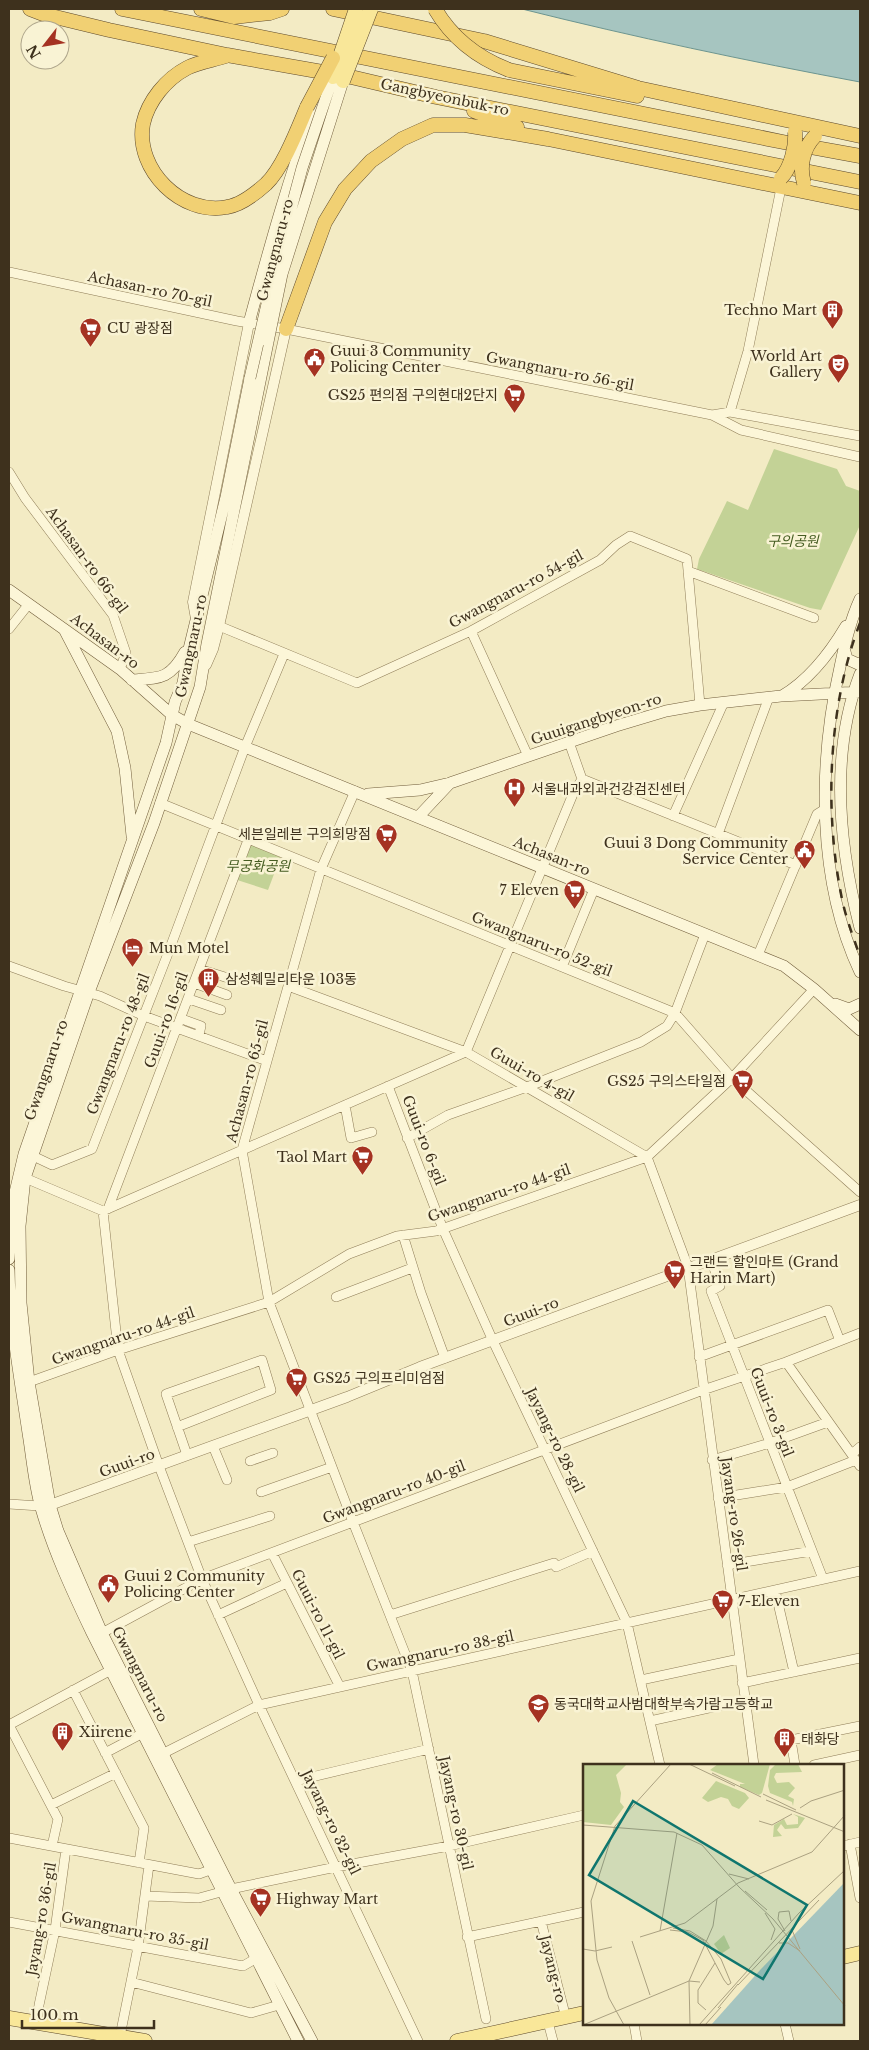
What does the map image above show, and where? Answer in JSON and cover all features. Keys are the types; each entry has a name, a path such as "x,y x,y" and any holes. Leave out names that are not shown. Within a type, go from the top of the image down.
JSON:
{"highway":[{"name":"Gangbyeonbuk-ro","path":"30,9 109,30 227,55 351,76 436,97 860,182"},
{"name":"Gangbyeonbuk-ro","path":"122,9 782,142 860,156"},
{"path":"201,9 234,16 282,9"},
{"path":"333,9 484,41 638,88 742,112 792,126 832,130 860,136"},
{"path":"435,9 447,26 472,52 484,60 509,70 657,100 742,112"},
{"path":"227,55 187,68 167,82 150,105 143,124 143,142 148,162 160,181 181,200 205,208 229,207 249,197 268,182 288,151 312,105 333,58"},
{"path":"436,97 548,139"},
{"path":"286,329 325,222 345,189 371,161 402,139 433,125 465,125 548,139 767,185 781,183 809,188 860,203"},
{"path":"781,183 796,140 792,126"},
{"path":"809,188 801,174 805,150 815,136 832,130"}],"main road":[{"path":"338,79 349,29 356,9"},
{"path":"338,79 371,9"},
{"path":"333,58 349,29"},
{"name":"Gwangnaru-ro","path":"298,2041 256,1959 164,1753 102,1632 45,1505 21,1303 20,1226 25,1178 132,841 166,743 172,715 183,683 275,269 302,168 338,79"},
{"name":"Gwangnaru-ro","path":"9,1259 9,1226 17,1179 24,1154 85,991 154,823 188,724 203,670 282,274 338,79"},
{"path":"249,324 277,217 312,105"},
{"name":"Achasan-ro","path":"9,590 120,668 161,706 188,724 360,792 542,869 784,966 814,989 860,1030"},
{"path":"781,696 796,686 817,666 851,618 860,599"},
{"path":"851,618 834,693 827,748 825,809 833,882 842,919 860,972"},
{"path":"62,628 117,731 125,768 132,841"},
{"path":"132,680 157,678 177,667 192,640"},
{"path":"844,648 846,659 858,664 860,663"},
{"path":"860,674 857,692 846,722 842,755 841,794 842,835 856,896 860,928"},
{"name":"Guuigangbyeon-ro","path":"419,816 450,783 642,718 700,705 724,702 781,696 857,692"},
{"path":"360,792 420,790 450,783"},
{"path":"829,1002 849,1009 860,1004"},
{"name":"Gwangnaru-ro","path":"9,1270 14,1343 45,1505 68,1581 210,1870 226,1890 312,2041"},
{"path":"844,1957 860,1953"},
{"name":"Jayang-ro","path":"457,2041 583,2013"},
{"path":"9,2018 145,2041"}],"street":[{"path":"730,412 748,351 781,183"},
{"name":"Achasan-ro 70-gil","path":"9,272 249,324 286,329"},
{"path":"196,623 193,602 249,324"},
{"path":"203,670 219,626 286,329"},
{"name":"Gwangnaru-ro 56-gil","path":"286,329 712,415 741,430 860,456"},
{"name":"Gwangnaru-ro 56-gil","path":"712,415 730,412 860,436"},
{"name":"Achasan-ro 66-gil","path":"9,472 25,498 113,615 126,653 120,668"},
{"name":"Gwangnaru-ro 54-gil","path":"219,626 356,683 471,631 600,560 616,545 630,536 687,559 688,571"},
{"path":"700,705 688,571 814,618"},
{"path":"9,629 28,605"},
{"path":"471,631 528,756"},
{"path":"244,747 284,654"},
{"path":"718,834 769,697"},
{"path":"673,816 724,702"},
{"path":"25,1178 105,1210 466,1052 582,778 568,742"},
{"name":"Gwangnaru-ro 48-gil","path":"33,1156 52,1165 92,1149 144,1016 244,747"},
{"path":"582,778 796,865"},
{"name":"Achasan-ro 65-gil","path":"311,1410 269,1302 242,1150 321,869 360,792"},
{"name":"Gwangnaru-ro 52-gil","path":"160,803 675,1013 732,1078 860,1192"},
{"path":"758,955 817,814 825,809"},
{"name":"Guui-ro 16-gil","path":"159,1466 118,1350 105,1210 180,1023 248,840"},
{"path":"562,967 594,890"},
{"path":"407,1138 448,1115 527,1087 641,1042 667,1026 675,1013 705,934"},
{"path":"9,966 85,991 144,1016 180,1023 198,1035 267,1061"},
{"path":"199,968 228,978"},
{"path":"194,983 227,995"},
{"name":"Guui-ro 4-gil","path":"288,986 466,1052 647,1157"},
{"name":"Gwangnaru-ro 44-gil","path":"29,1382 118,1350 269,1302 349,1254 403,1235 443,1229 647,1157 732,1078 814,989"},
{"path":"189,999 221,1010"},
{"name":"Guui-ro 6-gil","path":"388,1086 443,1229 493,1341"},
{"path":"344,1105 350,1138 372,1132"},
{"path":"647,1157 688,1268"},
{"name":"Guui-ro","path":"45,1505 159,1466 860,1205"},
{"path":"403,1235 412,1268 445,1358"},
{"name":"Guui-ro 3-gil","path":"711,1259 720,1286 711,1291 822,1579"},
{"path":"336,1297 412,1268"},
{"name":"Jayang-ro 26-gil","path":"688,1268 754,1764"},
{"path":"699,1357 828,1310 840,1341"},
{"name":"Gwangnaru-ro 40-gil","path":"102,1632 202,1580 703,1390 786,1362 860,1333"},
{"name":"Jayang-ro 28-gil","path":"493,1341 628,1623 660,1764"},
{"path":"177,1427 271,1390 262,1360 166,1394 177,1427 187,1455"},
{"path":"786,1362 856,1460"},
{"name":"Jayang-ro 30-gil","path":"311,1410 352,1522 412,1671 486,2019"},
{"path":"712,1460 770,1443 828,1422"},
{"path":"213,1446 227,1480"},
{"path":"856,1460 860,1448"},
{"path":"250,1461 273,1452"},
{"path":"718,1498 787,1487 856,1460"},
{"name":"Jayang-ro 32-gil","path":"159,1466 202,1580 418,2041"},
{"path":"261,1492 332,1467"},
{"path":"9,1504 45,1505"},
{"path":"188,1542 270,1516"},
{"path":"390,1615 555,1565 593,1551"},
{"path":"726,1565 812,1551"},
{"name":"Guui-ro 11-gil","path":"272,1553 340,1687"},
{"name":"Gwangnaru-ro 38-gil","path":"164,1753 259,1705 860,1571"},
{"path":"218,1615 287,1583"},
{"path":"775,1590 794,1672"},
{"path":"742,1683 860,1658"},
{"path":"641,1680 739,1659"},
{"path":"52,1846 58,1820 52,1805 9,1726 111,1670"},
{"path":"73,1690 144,1828 139,1863"},
{"path":"650,1721 745,1700"},
{"path":"795,1764 791,1740 859,1726 860,1737"},
{"name":"Gwangnaru-ro","path":"105,1753 143,1733"},
{"path":"295,1781 428,1749"},
{"path":"819,1764 860,1755"},
{"path":"52,1805 116,1773"},
{"path":"145,1896 199,1898 226,1890 336,1866 449,1846 583,1815"},
{"path":"9,1838 199,1874 210,1870"},
{"path":"860,1842 846,1845 860,1892"},
{"name":"Jayang-ro 36-gil","path":"37,2023 55,1930 66,1849"},
{"path":"120,2036 138,1947 149,1865"},
{"path":"468,1936 583,1912"},
{"name":"Jayang-ro","path":"542,1921 566,2018"},
{"name":"Gwangnaru-ro 35-gil","path":"9,1922 243,1966 256,1959"},
{"path":"131,1982 251,2013 279,2005"},
{"name":"Jayang-ro","path":"548,2022 553,2041"},
{"path":"634,2025 637,2041"},
{"path":"785,2025 789,2041"}],"green space":[{"name":"구의공원","path":"774,449 837,469 846,486 860,491 860,525 821,610 810,608 697,569 699,559 727,501 748,510"},
{"name":"무궁화공원","path":"248,840 282,853 268,890 234,879"}],"water":[{"path":"522,9 860,9 860,82 691,48"}],"railway":[{"path":"860,623 849,655 835,724 831,795 836,866 842,899 860,957"}],"place":[{"name":"Techno Mart","path":"833,329"},
{"name":"CU 광장점","path":"91,347"},
{"name":"Guui 3 Community Policing Center","path":"314,378"},
{"name":"World Art Gallery","path":"838,383"},
{"name":"GS25 편의점 구의현대2단지","path":"514,414"},
{"name":"서울내과외과건강검진센터","path":"515,808"},
{"name":"세븐일레븐 구의희망점","path":"387,853"},
{"name":"Guui 3 Dong Community Service Center","path":"804,870"},
{"name":"7 Eleven","path":"575,909"},
{"name":"Mun Motel","path":"133,967"},
{"name":"삼성훼밀리타운 103동","path":"209,998"},
{"name":"GS25 구의스타일점","path":"742,1100"},
{"name":"Taol Mart","path":"363,1176"},
{"name":"그랜드 할인마트 (Grand Harin Mart)","path":"674,1289"},
{"name":"GS25 구의프리미엄점","path":"297,1397"},
{"name":"Guui 2 Community Policing Center","path":"108,1603"},
{"name":"7-Eleven","path":"722,1620"},
{"name":"동국대학교사범대학부속가람고등학교","path":"538,1723"},
{"name":"Xiirene","path":"63,1751"},
{"name":"태화당","path":"785,1758"},
{"name":"Highway Mart","path":"260,1918"}]}
